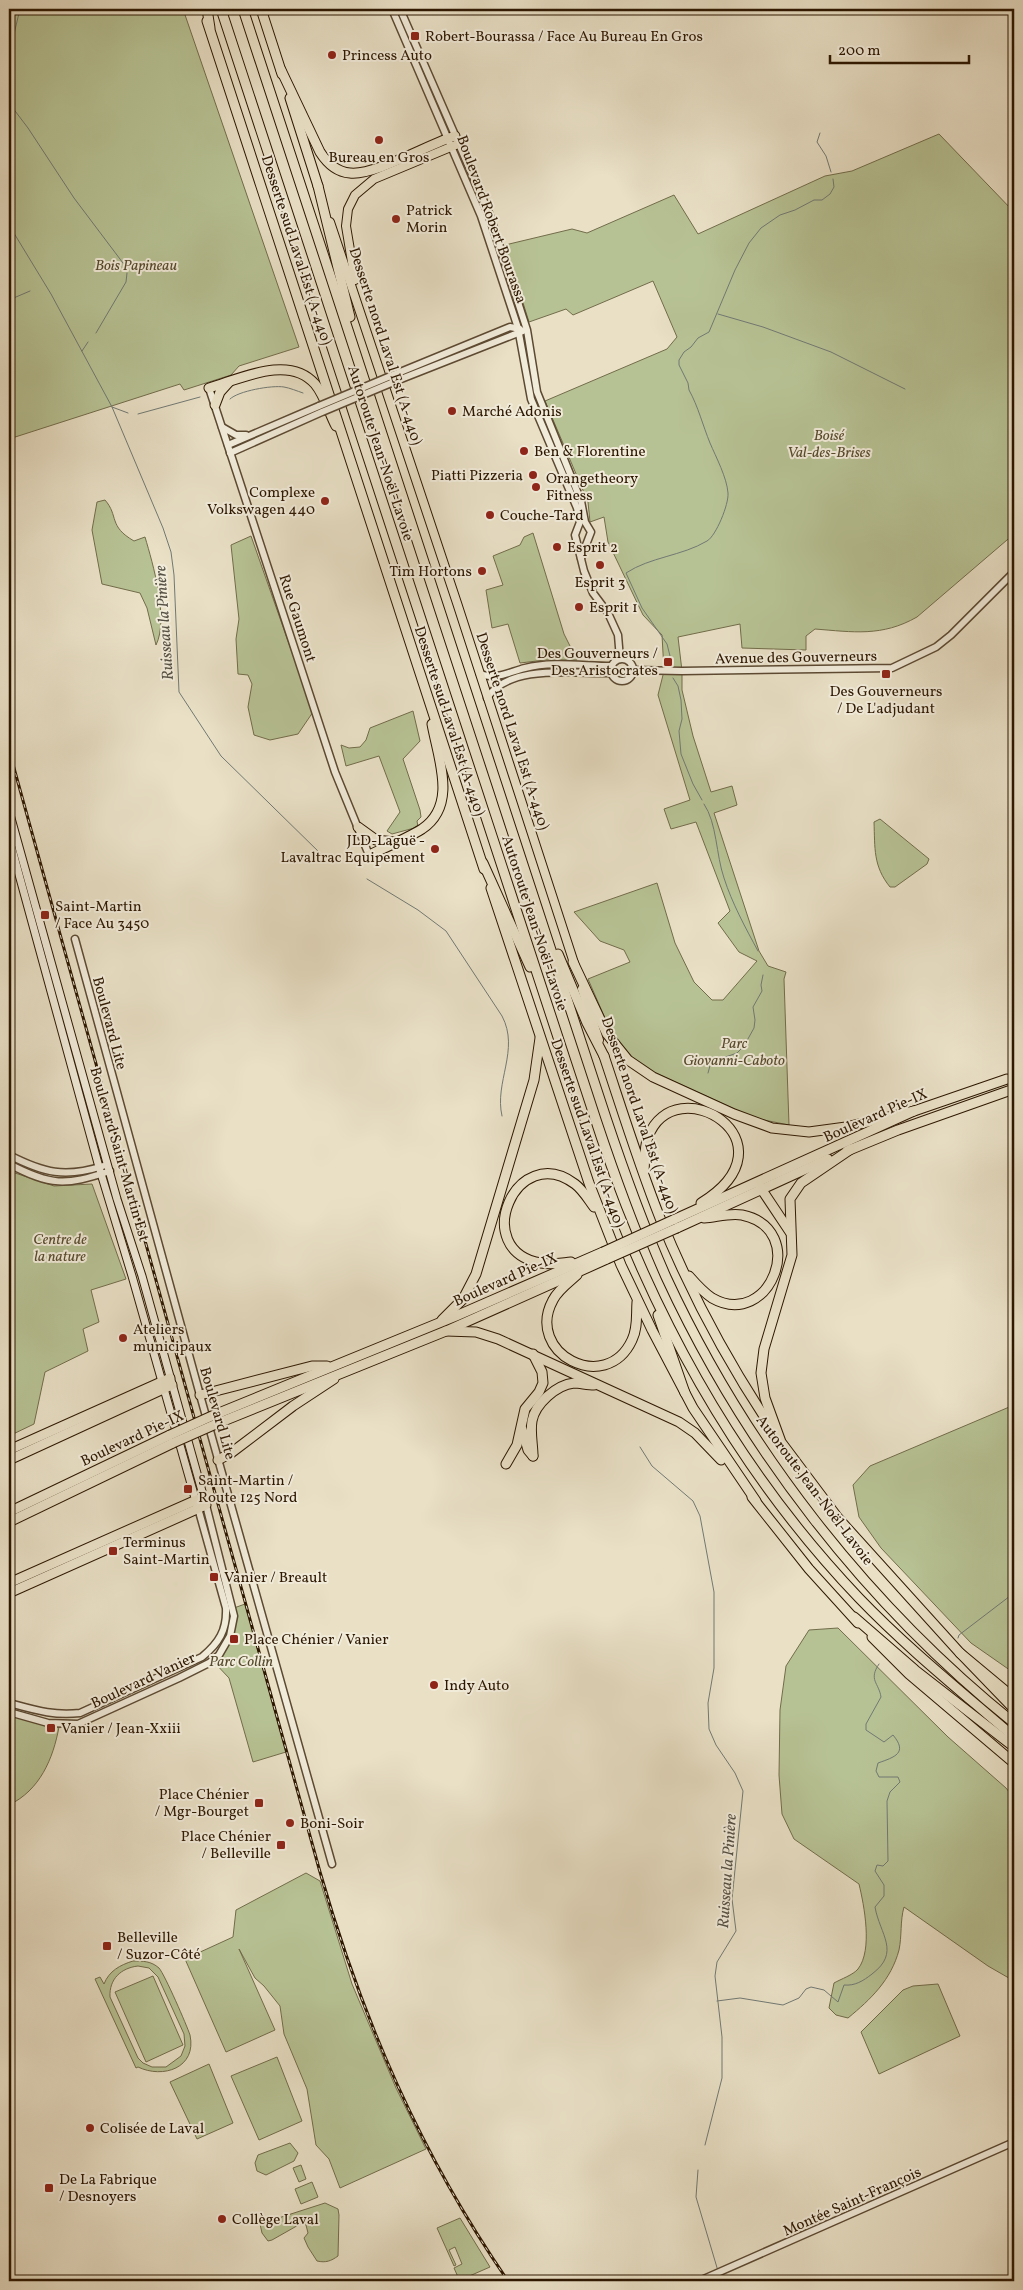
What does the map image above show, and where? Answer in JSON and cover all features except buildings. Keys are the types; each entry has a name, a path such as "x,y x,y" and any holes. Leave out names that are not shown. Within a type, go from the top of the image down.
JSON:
{"highway":[{"name":"Desserte sud Laval Est (A-440)","path":"205,9 482,863 601,1217 637,1299 685,1393 703,1424 756,1501"},
{"name":"Autoroute Jean-Noël-Lavoie","path":"221,9 604,1174 645,1277 675,1339 711,1403 752,1466 800,1530 843,1580 890,1628 1014,1737"},
{"name":"Autoroute Jean-Noël-Lavoie","path":"243,9 606,1118 638,1209 676,1298 718,1376 785,1479 868,1583 931,1651 1014,1723"},
{"name":"Desserte nord Laval Est (A-440)","path":"261,9 318,186"},
{"path":"281,70 320,152 328,163 340,171 354,174 370,170 454,141"},
{"path":"318,186 370,395"},
{"path":"209,388 275,370 284,369 300,373 317,386 345,445"},
{"path":"215,405 220,392 229,382"},
{"path":"369,854 428,825 436,816 442,801 443,781 429,699"},
{"path":"358,828 376,840 394,842"},
{"path":"482,863 548,1005"},
{"path":"537,905 587,1023 604,1056"},
{"path":"573,962 594,1003 605,1030 615,1046 628,1060 653,1077 734,1114 772,1128 809,1132 846,1127 914,1111"},
{"path":"439,1323 463,1299 476,1274 534,1080 540,1038"},
{"name":"Desserte nord Laval Est (A-440)","path":"604,1056 644,1176 682,1269 734,1367 781,1442"},
{"name":"Boulevard Pie-IX","path":"676,1222 695,1220 759,1186 914,1111 1010,1078"},
{"name":"Boulevard Pie-IX","path":"215,1420 446,1330 676,1222 759,1186 851,1149 1012,1090"},
{"path":"964,1094 968,1098 966,1106"},
{"path":"644,1176 647,1139 655,1126 665,1116 683,1109 699,1109 716,1116 728,1126 734,1136 738,1151 737,1165 733,1176 718,1192 676,1222"},
{"path":"851,1149 796,1189 789,1202 792,1247 790,1261 766,1338 762,1367 765,1398 781,1442 852,1536 1014,1709"},
{"path":"581,1266 541,1263 521,1255 511,1243 505,1228 504,1214 508,1200 516,1188 526,1180 541,1175 556,1176 568,1180 580,1188 601,1217"},
{"path":"759,1186 791,1232"},
{"path":"682,1269 708,1295 720,1301 733,1303 744,1302 761,1294 769,1286 777,1271 778,1256 776,1243 768,1229 758,1221 748,1216 733,1214 695,1220"},
{"path":"581,1266 556,1296 548,1317 548,1328 553,1345 564,1357 572,1362 584,1366 598,1366 609,1364 622,1355 634,1335 637,1299"},
{"name":"Boulevard Pie-IX","path":"9,1511 332,1366 581,1266"},
{"path":"645,1277 685,1393"},
{"path":"446,1330 485,1334 668,1417 695,1433 756,1501 809,1569 909,1674 1014,1763"},
{"path":"506,1464 516,1448 525,1408 539,1392 543,1383 542,1372 532,1354"},
{"path":"200,1395 312,1366 332,1366"},
{"path":"218,1460 232,1453 293,1406 347,1370"},
{"path":"9,1450 167,1383"},
{"path":"9,1460 167,1383"},
{"path":"521,1429 528,1450 533,1456 532,1422 535,1411 543,1402 557,1390 571,1384 603,1387"},
{"name":"Boulevard Pie-IX","path":"9,1522 171,1439"},
{"path":"9,1583 200,1502"},
{"path":"9,1593 200,1502"},
{"path":"854,1617 915,1670 1014,1747"},
{"path":"960,1653 1014,1698"}],"main road":[{"path":"361,309 346,230 347,213 353,198 359,190 371,181 454,141"},
{"name":"Desserte nord Laval Est (A-440)","path":"318,186 361,309 604,1056"},
{"name":"Boulevard Saint-Martin Est","path":"9,811 109,1168 142,1276 167,1383"},
{"name":"Boulevard Saint-Martin Est","path":"9,838 100,1171 167,1383 200,1502"}],"street":[{"name":"Boulevard Robert Bourassa","path":"392,9 489,213 526,330 537,392 581,501 587,527"},
{"name":"Boulevard Robert Bourassa","path":"400,9 454,141 481,216 519,331 529,394 577,508 580,522 578,527"},
{"path":"230,453 321,409 510,327 519,331 526,330"},
{"name":"Rue Gaumont","path":"209,388 335,772 369,854"},
{"path":"228,445 248,435 321,409"},
{"path":"222,427 236,434 248,435"},
{"path":"581,558 591,535 587,527 578,527 575,533 581,558 588,583 608,613 618,635 620,659"},
{"path":"577,539 581,542 587,541"},
{"name":"Avenue des Gouverneurs","path":"633,670 867,670 892,668 936,648 1014,572"},
{"path":"620,659 629,661 633,670 631,676 624,680 616,679 611,670 615,661 620,659"},
{"path":"480,674 496,677 534,666 611,670"},
{"path":"487,698 499,684 531,674 611,670"},
{"name":"Boulevard Lite","path":"75,939 218,1460 332,1864"},
{"path":"9,1155 43,1170 56,1173 100,1171"},
{"path":"9,1164 55,1182 64,1183 109,1168"},
{"name":"Boulevard Vanier","path":"9,1703 61,1715 80,1713 202,1657 214,1648 221,1638 226,1622 226,1608 200,1502"},
{"name":"Boulevard Vanier","path":"9,1712 48,1723 78,1724 179,1678 209,1663 219,1654 230,1636 234,1616 200,1502"},
{"name":"Montée Saint-François","path":"699,2281 1014,2142"}],"green space":[{"name":"Bois Papineau","path":"9,9 183,9 299,347 239,366 231,375 184,390 180,384 9,439"},
{"name":"Boisé Val-des-Brises","path":"939,134 1014,212 1014,534 917,617 892,628 867,632 815,629 806,636 806,650 742,648 740,624 678,637 682,690 693,736 711,792 732,786 737,805 714,813 759,951 768,966 786,972 784,979 789,1125 754,1118 649,1070 631,1057 616,1041 588,979 630,962 624,950 600,941 574,912 657,883 675,943 694,982 712,1000 723,1000 757,961 739,952 718,923 730,911 696,822 671,829 664,809 690,800 658,695 664,671 662,635 643,615 608,542 604,517 590,522 588,502 545,401 667,349 677,337 653,281 573,315 566,309 529,322 505,245 572,229 587,233 674,195 698,234 825,176 852,171"},
{"path":"105,500 112,511 120,531 134,541 145,537 155,576 160,607 160,634 156,645 147,608 140,593 102,584 92,530 97,502"},
{"path":"533,533 564,634 577,660 545,660 520,663 508,624 492,628 486,590 503,585 493,556 520,545 524,537"},
{"path":"251,536 313,712 298,734 270,740 254,735 248,707 252,684 248,675 238,674 236,639 239,619 231,545"},
{"path":"413,711 420,741 403,759 421,817 417,821 418,827 392,834 387,831 400,812 379,756 346,766 341,745 349,748 360,747 366,740 370,728"},
{"path":"880,819 929,859 927,864 895,887 890,887 884,879 876,856 874,822"},
{"name":"Centre de la nature","path":"15,1173 54,1186 92,1184 126,1279 91,1290 99,1322 83,1329 88,1351 45,1372 34,1424 9,1436 9,1181"},
{"path":"1014,1405 1014,1673 971,1643 881,1548 859,1517 853,1485 870,1466"},
{"name":"Parc Collin","path":"245,1604 286,1752 253,1762 229,1678 213,1661 226,1644 234,1608"},
{"path":"838,1628 948,1737 1006,1788 1014,1798 1014,1981 988,1966 904,1907 899,1950 891,1971 885,1980 865,2004 848,2018 836,2015 829,2008 834,1983 856,1971 863,1961 866,1927 863,1903 859,1884 794,1839 782,1814 779,1775 780,1710 786,1666 809,1630"},
{"path":"9,1714 59,1727 49,1762 37,1782 20,1799 9,1805"},
{"path":"306,1873 320,1881 352,1984 396,2088 426,2149 340,2188 329,2159 316,2145 307,2089 284,2034 280,2006 255,1978 239,1949 275,2030 226,2052 185,1959 233,1937 236,1910"},
{"path":"133,1961 147,1962 159,1968 176,2001 190,2035 191,2046 188,2056 176,2068 158,2072 136,2068 95,1979 100,1977 104,1984 112,1972","holes":["138,1966 149,1968 158,1977 184,2034 185,2046 181,2056 166,2067 152,2067 143,2063 138,2058 110,1997 114,1980 121,1972"]},
{"path":"153,1976 183,2045 146,2062 115,1992"},
{"path":"938,1984 960,2036 879,2074 861,2032 903,1990 913,1986"},
{"path":"277,2057 302,2121 259,2140 231,2076"},
{"path":"209,2064 233,2123 197,2139 170,2082"},
{"path":"290,2143 298,2153 294,2161 266,2175 257,2171 255,2163 258,2155"},
{"path":"301,2165 306,2179 299,2182 293,2168"},
{"path":"312,2182 318,2197 301,2204 295,2189"},
{"path":"325,2203 338,2209 339,2215 338,2256 331,2260 317,2261 304,2238 308,2233 306,2225 302,2223 268,2241 262,2233 260,2224"},
{"path":"460,2218 490,2267 458,2281 449,2281 458,2277 454,2268 462,2264 455,2247 449,2250 456,2265 454,2266 437,2228"}],"waterway":[{"path":"9,55 20,9"},
{"path":"9,103 28,128 74,198 126,267"},
{"path":"820,133 817,142 826,156 831,172"},
{"path":"671,660 667,644 642,608 626,573 645,563 687,550 707,541 711,538 721,519 728,498 723,474 689,390 688,383 679,365 679,360 698,338 709,332 735,270 749,243 761,228 780,215 814,200 822,200 830,194 834,187 833,179"},
{"name":"Ruisseau la Pinière","path":"9,225 51,294 112,407 163,528 171,552 174,575 179,692 221,756 321,854"},
{"path":"96,333 126,282 127,273"},
{"path":"9,300 30,291"},
{"path":"718,314 763,327 831,352 905,389"},
{"path":"82,351 88,342"},
{"path":"230,399 240,393 272,387 284,387 303,393"},
{"path":"138,414 200,397"},
{"path":"112,407 128,413"},
{"path":"673,678 678,686 681,700 682,719 679,731 681,754 693,784 702,800"},
{"path":"704,804 714,830 721,869 727,887 758,951"},
{"name":"Ruisseau la Pinière","path":"367,879 418,910 446,931 502,1016 507,1029 508,1041 508,1054 500,1103 502,1116"},
{"path":"708,1073 711,1062 737,1053 744,1046 754,1028 753,1007 762,991 763,975"},
{"name":"Ruisseau la Pinière","path":"640,1447 652,1466 693,1501 700,1516 714,1592 714,1668 708,1703 709,1729 716,1745 735,1773 743,1791 732,1899 736,1931 717,1962 715,1976 722,2037 722,2078 705,2145"},
{"path":"958,1638 959,1635 1014,1593"},
{"path":"717,2001 740,1998 783,2005 799,1998 806,1989 811,1987 824,1990 838,2002 844,1985 855,1984 865,1979 881,1966 885,1958 887,1951 886,1943 875,1907 884,1896 884,1885 875,1871 877,1865 883,1866 888,1861 887,1801 890,1792 900,1782 898,1777 879,1777 876,1771 878,1763 898,1754 899,1746 897,1741 893,1735 884,1742 866,1730 866,1724 881,1697 874,1678 879,1664"},
{"name":"Ruisseau la Pinière","path":"698,2170 696,2197 718,2271"},
{"name":"Ruisseau la Pinière","path":"719,2275 721,2281"}],"railway":[{"path":"9,750 320,1872 337,1927 375,2033 421,2135 476,2233 508,2281"}],"place":[{"name":"Robert-Bourassa / Face Au Bureau En Gros","path":"415,36"},
{"name":"Princess Auto","path":"332,55"},
{"name":"Bureau en Gros","path":"379,140"},
{"name":"Patrick Morin","path":"396,219"},
{"name":"Marché Adonis","path":"452,411"},
{"name":"Ben & Florentine","path":"524,451"},
{"name":"Piatti Pizzeria","path":"533,475"},
{"name":"Orangetheory Fitness","path":"536,487"},
{"name":"Complexe Volkswagen 440","path":"325,501"},
{"name":"Couche-Tard","path":"490,515"},
{"name":"Esprit 2","path":"557,547"},
{"name":"Esprit 3","path":"600,565"},
{"name":"Tim Hortons","path":"482,571"},
{"name":"Esprit 1","path":"579,607"},
{"name":"Des Gouverneurs / Des Aristocrates","path":"668,662"},
{"name":"Des Gouverneurs / De L'adjudant","path":"886,674"},
{"name":"JLD-Laguë - Lavaltrac Equipement","path":"435,849"},
{"name":"Saint-Martin / Face Au 3450","path":"45,915"},
{"name":"Ateliers municipaux","path":"123,1338"},
{"name":"Saint-Martin / Route 125 Nord","path":"188,1489"},
{"name":"Terminus Saint-Martin","path":"113,1551"},
{"name":"Vanier / Breault","path":"214,1577"},
{"name":"Place Chénier / Vanier","path":"234,1639"},
{"name":"Indy Auto","path":"434,1685"},
{"name":"Vanier / Jean-Xxiii","path":"51,1728"},
{"name":"Place Chénier / Mgr-Bourget","path":"259,1803"},
{"name":"Boni-Soir","path":"290,1823"},
{"name":"Place Chénier / Belleville","path":"281,1845"},
{"name":"Belleville / Suzor-Côté","path":"107,1946"},
{"name":"Colisée de Laval","path":"90,2128"},
{"name":"De La Fabrique / Desnoyers","path":"49,2188"},
{"name":"Collège Laval","path":"222,2219"}],"park label":[{"name":"Parc Giovanni-Caboto","path":"734,1052"}]}
